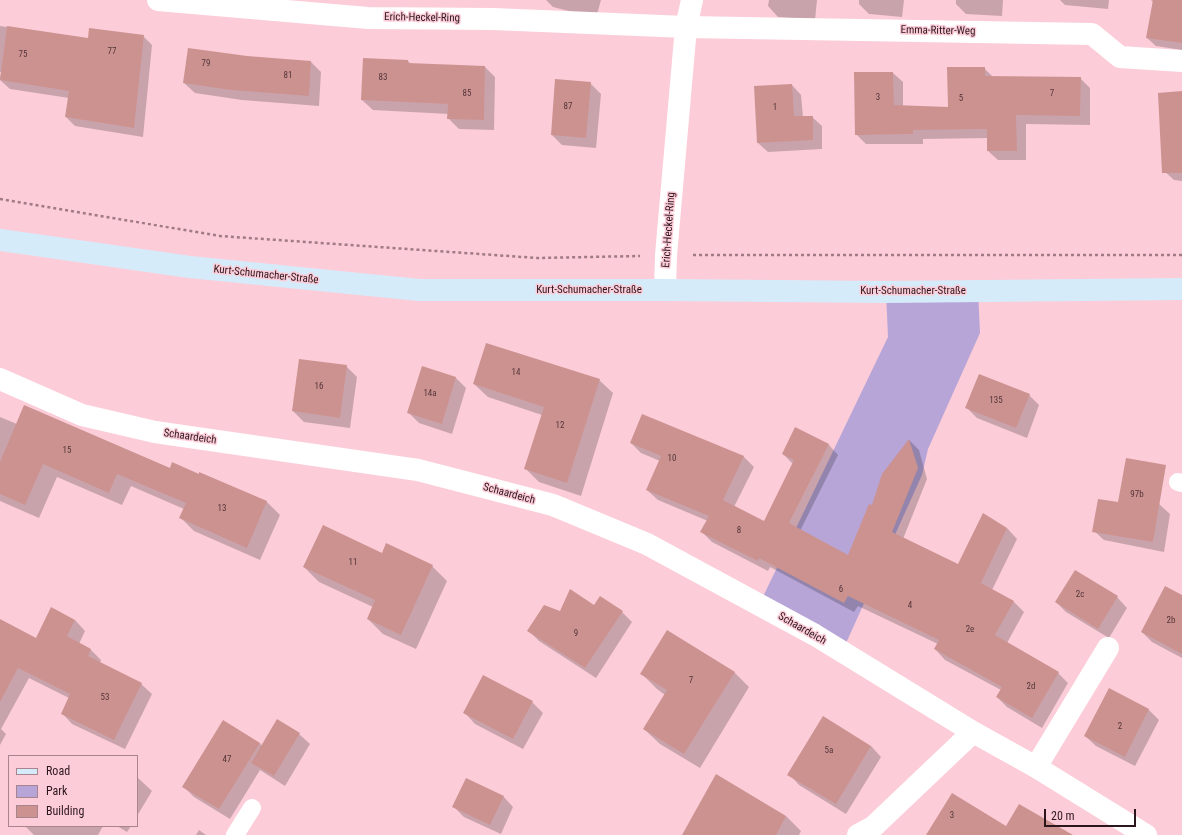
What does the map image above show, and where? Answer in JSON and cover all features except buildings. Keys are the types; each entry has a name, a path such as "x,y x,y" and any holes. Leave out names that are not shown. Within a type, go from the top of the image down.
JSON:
{"main road":[{"name":"Kurt-Schumacher-Straße","path":"0,240 190,268 419,290 886,292 1182,289"}],"street":[{"name":"Erich-Heckel-Ring","path":"158,0 368,18 494,19 613,25 686,26"},
{"name":"Erich-Heckel-Ring","path":"666,290 666,255 686,26 692,0"},
{"name":"Emma-Ritter-Weg","path":"686,26 1092,34 1120,57 1182,61"},
{"name":"Schaardeich","path":"0,379 82,415 133,427 155,432 418,470 554,505 647,544 815,635 973,732 1036,767 1146,835"},
{"path":"1036,767 1108,648"},
{"path":"858,835 873,827 973,732"}],"lane":[{"path":"235,835 252,808"}],"path":[{"path":"0,199 220,236 537,258 666,255 1182,255"}],"green space":[{"path":"978,291 980,333 928,449 922,475 842,652 759,605 888,337 886,292"}]}
